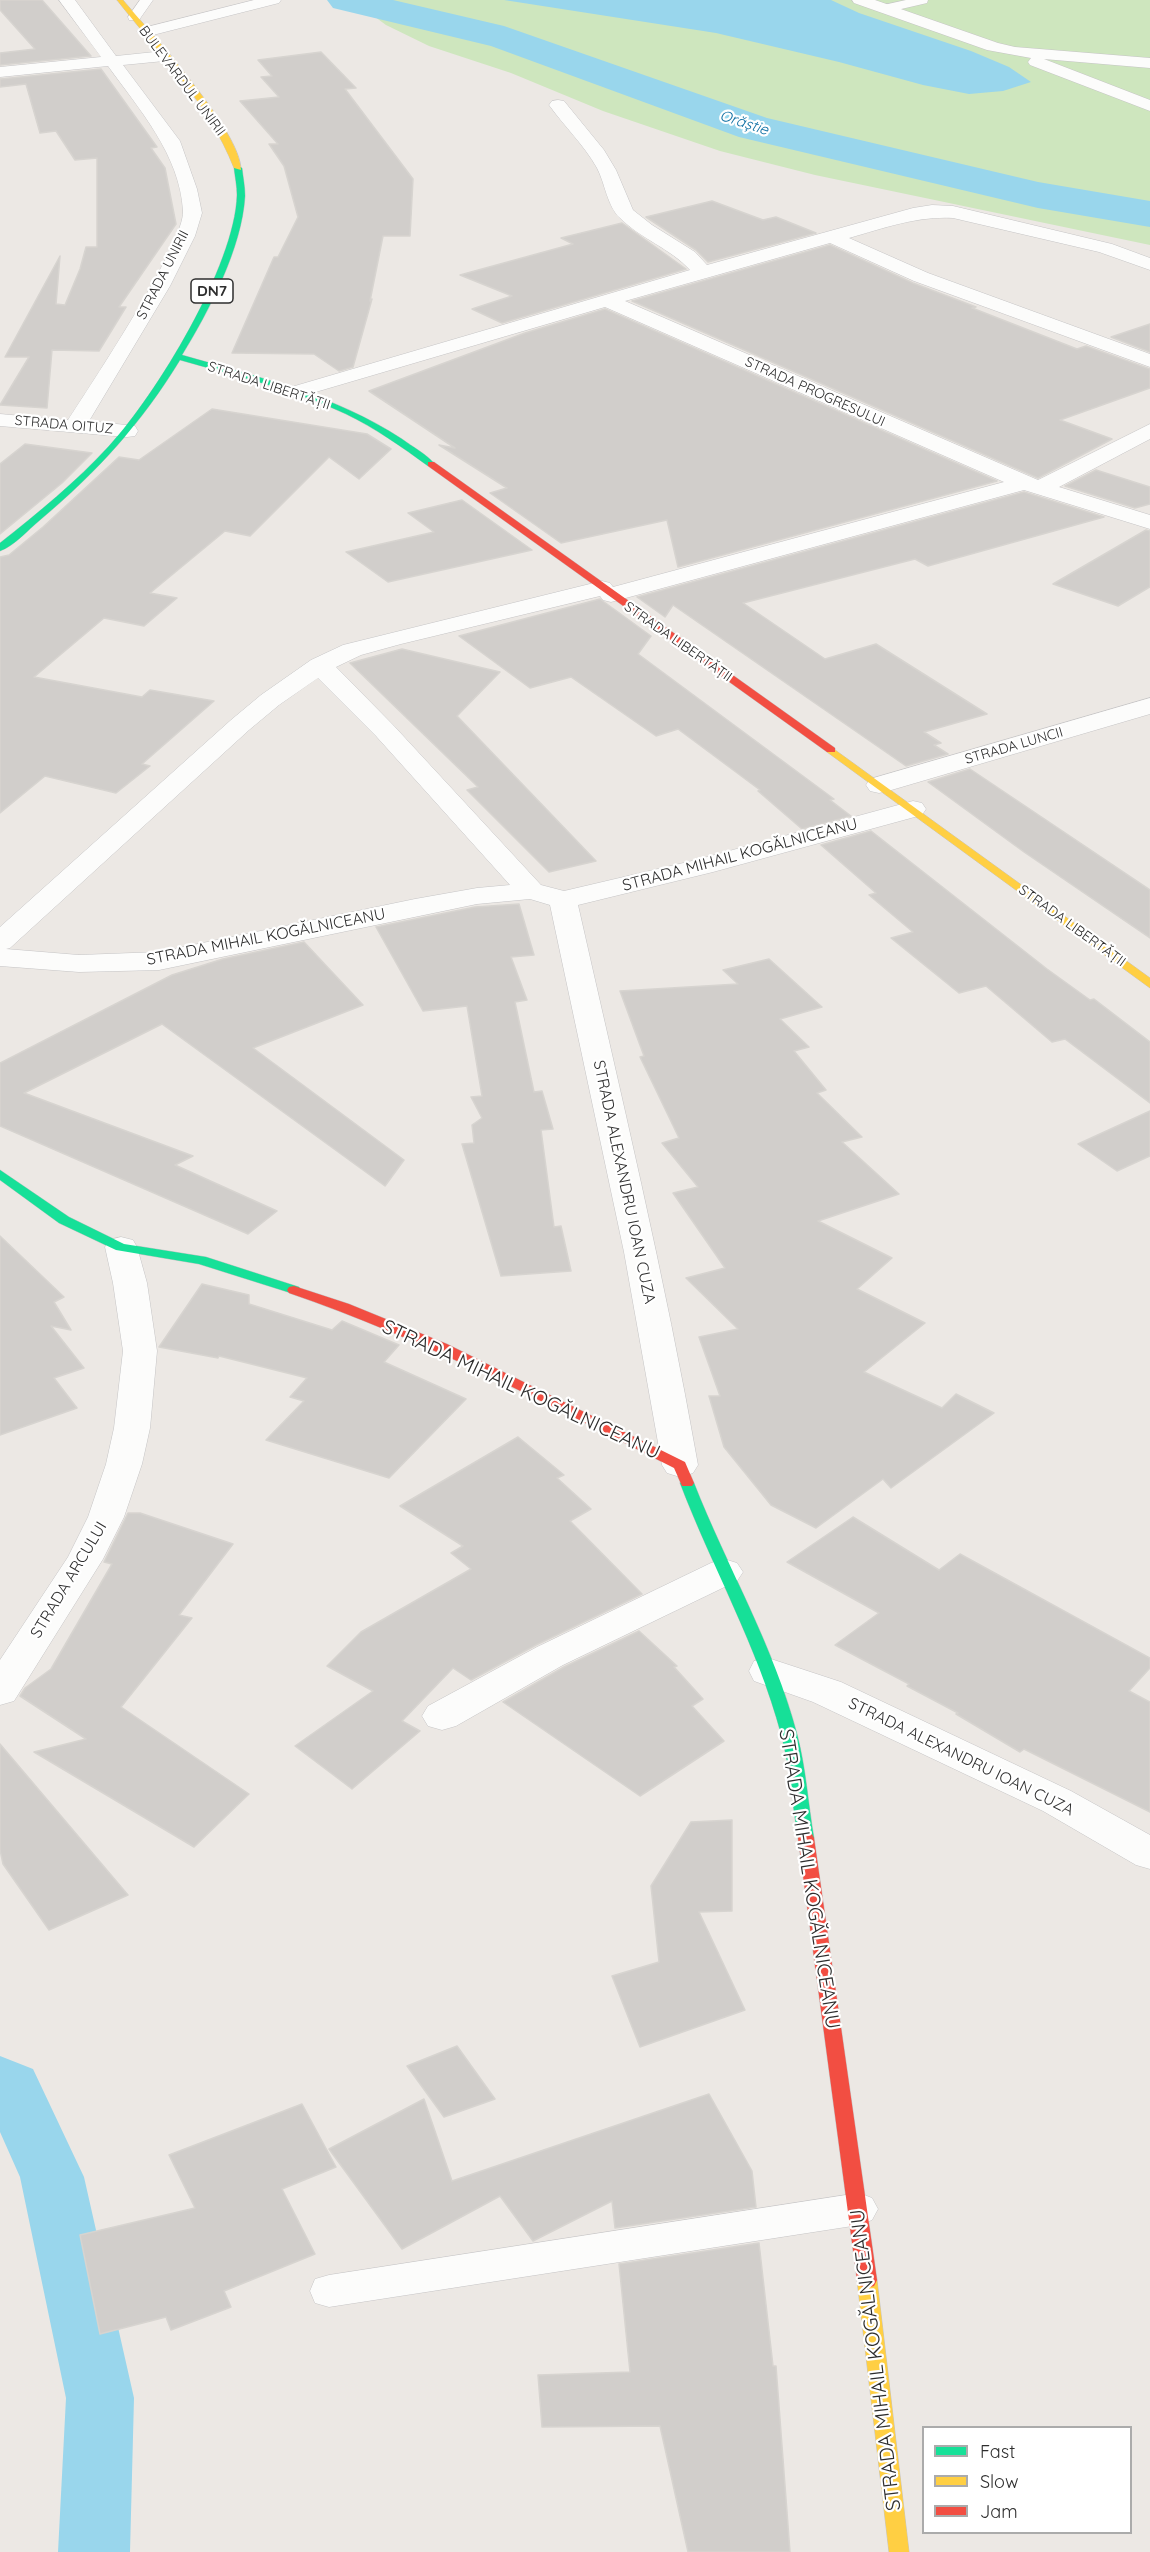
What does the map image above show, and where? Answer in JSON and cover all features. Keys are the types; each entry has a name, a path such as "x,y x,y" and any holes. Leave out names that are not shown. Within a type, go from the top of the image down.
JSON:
{"street":[{"name":"STRADA UNIRII","path":"67,0 171,141 185,180 193,213 186,236 160,286 119,357 75,426"},
{"name":"BULEVARDUL UNIRII","path":"0,548 94,467 149,404 211,292 225,261 242,204 243,180 237,160 215,121 120,0"},
{"path":"146,32 273,0"},
{"path":"860,0 965,39 1015,52 1150,63"},
{"path":"1015,52 1050,68 1150,106"},
{"path":"0,72 164,56"},
{"path":"558,105 595,150 607,170 624,213 688,256 703,272"},
{"path":"295,392 605,300 913,214 953,212 1105,248 1150,264"},
{"path":"830,236 921,277 1150,361"},
{"name":"STRADA PROGRESULUI","path":"605,300 1032,485 1150,522"},
{"name":"STRADA LIBERTĂȚII","path":"176,356 295,392 349,412 389,434 913,809 1150,984"},
{"name":"STRADA OITUZ","path":"0,420 127,431"},
{"path":"0,942 270,700 320,665 352,650 394,638 606,591 1032,485 1150,430"},
{"path":"320,665 392,739 531,891"},
{"name":"STRADA LUNCII","path":"879,785 1150,706"},
{"name":"STRADA MIHAIL KOGĂLNICEANU","path":"0,957 51,964 116,964 159,961 477,896 531,891 563,900 703,866 913,809"},
{"name":"STRADA ALEXANDRU IOAN CUZA","path":"563,900 639,1244 666,1375 680,1465"},
{"name":"STRADA MIHAIL KOGĂLNICEANU","path":"0,1174 64,1220 121,1247 201,1260 321,1298 451,1352 680,1465 704,1529 768,1671 789,1735 814,1890 858,2209 898,2552"},
{"name":"STRADA ARCULUI","path":"0,1691 85,1559 106,1517 132,1428 140,1351 130,1283 121,1247"},
{"path":"442,1716 550,1656 724,1572"},
{"name":"STRADA ALEXANDRU IOAN CUZA","path":"768,1671 827,1692 1057,1801 1150,1854"}],"lane":[{"path":"134,17 147,0"},
{"path":"884,9 913,1"},
{"path":"329,2291 858,2209"}],"green space":[{"path":"352,0 1150,0 1150,245 815,175 720,151 603,111 511,73 429,46 386,25"}],"water":[{"path":"504,0 831,0 859,13 971,51 1009,67 1031,82 1003,91 969,94 923,85 839,62 716,33"}],"building":[{"path":"0,0 42,0 91,56 0,65 0,53 35,49 0,10"},
{"path":"321,52 356,88 345,89 413,179 410,236 383,236 370,301 372,299 353,367 339,371 314,354 232,353 274,257 278,257 298,217 284,166 269,144 278,144 240,101 279,97 261,77 272,76 258,60"},
{"path":"101,69 157,147 151,148 165,168 176,224 119,307 126,307 99,351 52,350 47,408 0,405 29,357 5,357 60,256 56,304 65,305 80,269 86,247 97,247 97,158 75,160 56,131 40,133 26,84 0,87 0,79"},
{"path":"712,201 763,220 776,217 816,233 708,262 696,250 646,217"},
{"path":"622,223 686,269 502,323 472,309 512,296 460,275 573,244 561,238"},
{"path":"830,245 913,283 976,307 972,308 1077,349 1086,346 1150,369 1150,388 1060,420 1112,439 1038,478 632,301"},
{"path":"605,309 997,481 678,567 667,520 561,543 490,493 507,488 439,445 455,448 369,391 525,333"},
{"path":"1150,324 1150,352 1111,337"},
{"path":"212,409 367,434 391,449 359,479 329,457 250,536 225,531 150,593 177,598 144,626 104,618 34,677 142,697 150,690 214,701 142,764 150,766 116,793 45,776 0,813 0,557 9,555 43,527 119,457 139,460"},
{"path":"25,444 92,453 62,483 0,534 0,464"},
{"path":"1096,470 1150,487 1150,504 1135,508 1065,486"},
{"path":"1024,492 1104,517 928,566 915,559 743,603 825,659 876,644 987,714 924,732 941,743 934,745 948,754 906,766 673,605 665,617 637,597"},
{"path":"462,500 532,550 388,582 346,552 434,532 408,513"},
{"path":"1146,530 1150,531 1150,587 1118,606 1053,584"},
{"path":"600,599 651,636 638,654 834,799 830,800 851,816 802,829 758,791 760,790 678,729 656,736 571,677 530,688 459,636"},
{"path":"402,649 500,672 457,716 596,861 549,872 467,790 478,787 350,663"},
{"path":"970,769 1150,890 1150,938 1024,852 928,782"},
{"path":"871,831 1047,969 1090,1000 1094,999 1150,1042 1150,1103 1065,1039 1052,1042 986,986 959,993 891,938 913,932 869,895 876,893 821,845"},
{"path":"519,904 534,955 511,957 527,1000 515,1002 534,1092 542,1091 553,1129 541,1130 554,1227 561,1226 571,1271 501,1276 462,1144 474,1143 472,1125 482,1118 471,1097 482,1096 467,1006 423,1011 376,927 475,907"},
{"path":"304,942 363,1005 253,1048 404,1160 385,1186 162,1024 24,1093 193,1156 175,1165 277,1211 248,1234 0,1126 0,1063 172,975 223,959"},
{"path":"769,959 822,1007 780,1019 809,1047 794,1051 826,1090 817,1093 862,1137 842,1142 899,1194 818,1221 892,1258 857,1289 925,1323 864,1372 942,1408 956,1394 994,1413 891,1488 883,1479 816,1528 771,1505 724,1447 709,1396 720,1396 699,1337 738,1329 686,1278 725,1268 673,1193 698,1187 662,1143 679,1138 640,1057 644,1056 620,991 738,984 723,970"},
{"path":"1150,1111 1150,1156 1117,1171 1078,1144"},
{"path":"0,1236 64,1297 54,1302 71,1330 51,1326 84,1368 54,1378 77,1408 0,1435"},
{"path":"202,1284 249,1295 249,1304 332,1330 342,1321 399,1345 384,1362 466,1399 389,1478 266,1440 304,1401 290,1397 307,1378 219,1356 218,1358 159,1347"},
{"path":"518,1437 564,1475 557,1478 591,1509 570,1521 642,1594 536,1645 471,1680 453,1668 402,1721 420,1731 352,1789 295,1746 373,1691 327,1666 361,1632 471,1569 451,1553 463,1546 400,1506"},
{"path":"128,1513 140,1513 233,1544 179,1615 192,1618 121,1707 249,1794 194,1847 34,1752 86,1739 20,1696 25,1688 51,1669 112,1564 104,1562"},
{"path":"853,1517 939,1570 960,1554 1150,1658 1150,1668 1129,1691 1150,1702 1150,1812 1024,1749 1020,1752 956,1714 958,1713 907,1686 909,1684 835,1645 879,1613 787,1562"},
{"path":"639,1631 677,1666 674,1667 703,1699 692,1706 724,1741 640,1796 503,1702 564,1667"},
{"path":"0,1744 128,1895 49,1930 3,1864 0,1850"},
{"path":"732,1820 732,1911 699,1912 745,2010 640,2047 612,1976 659,1962 651,1886 691,1822"},
{"path":"457,2046 495,2099 444,2117 407,2066"},
{"path":"709,2094 752,2171 756,2207 615,2228 612,2201 533,2241 500,2196 402,2249 329,2149 424,2099 452,2181"},
{"path":"302,2104 336,2167 282,2189 315,2254 224,2291 231,2307 171,2330 166,2317 100,2334 80,2235 195,2208 169,2155"},
{"path":"759,2243 773,2366 776,2366 790,2552 688,2552 660,2426 542,2427 538,2375 630,2372 619,2264"}],"waterway":[{"name":"Orăștie","path":"346,0 504,38 754,128 1038,195 1150,214"},
{"path":"0,2081 11,2087 52,2177 100,2398 94,2552"}],"traffic: fast":[{"path":"0,548 98,463 127,431 165,378 206,304 223,266 235,229 241,195 238,168"},
{"path":"176,356 264,381 329,404 382,430 431,464"},
{"path":"0,1174 64,1220 121,1247 201,1260 294,1290"},
{"path":"687,1483 755,1638 779,1702 792,1747 806,1838"}],"traffic: slow":[{"path":"120,0 203,101 217,123 238,168"},
{"path":"831,750 1150,984"},
{"path":"867,2280 899,2552"}],"traffic: jam":[{"path":"431,464 831,750"},
{"path":"294,1290 393,1326 538,1393 680,1465 687,1483"},
{"path":"806,1838 867,2280"}]}
